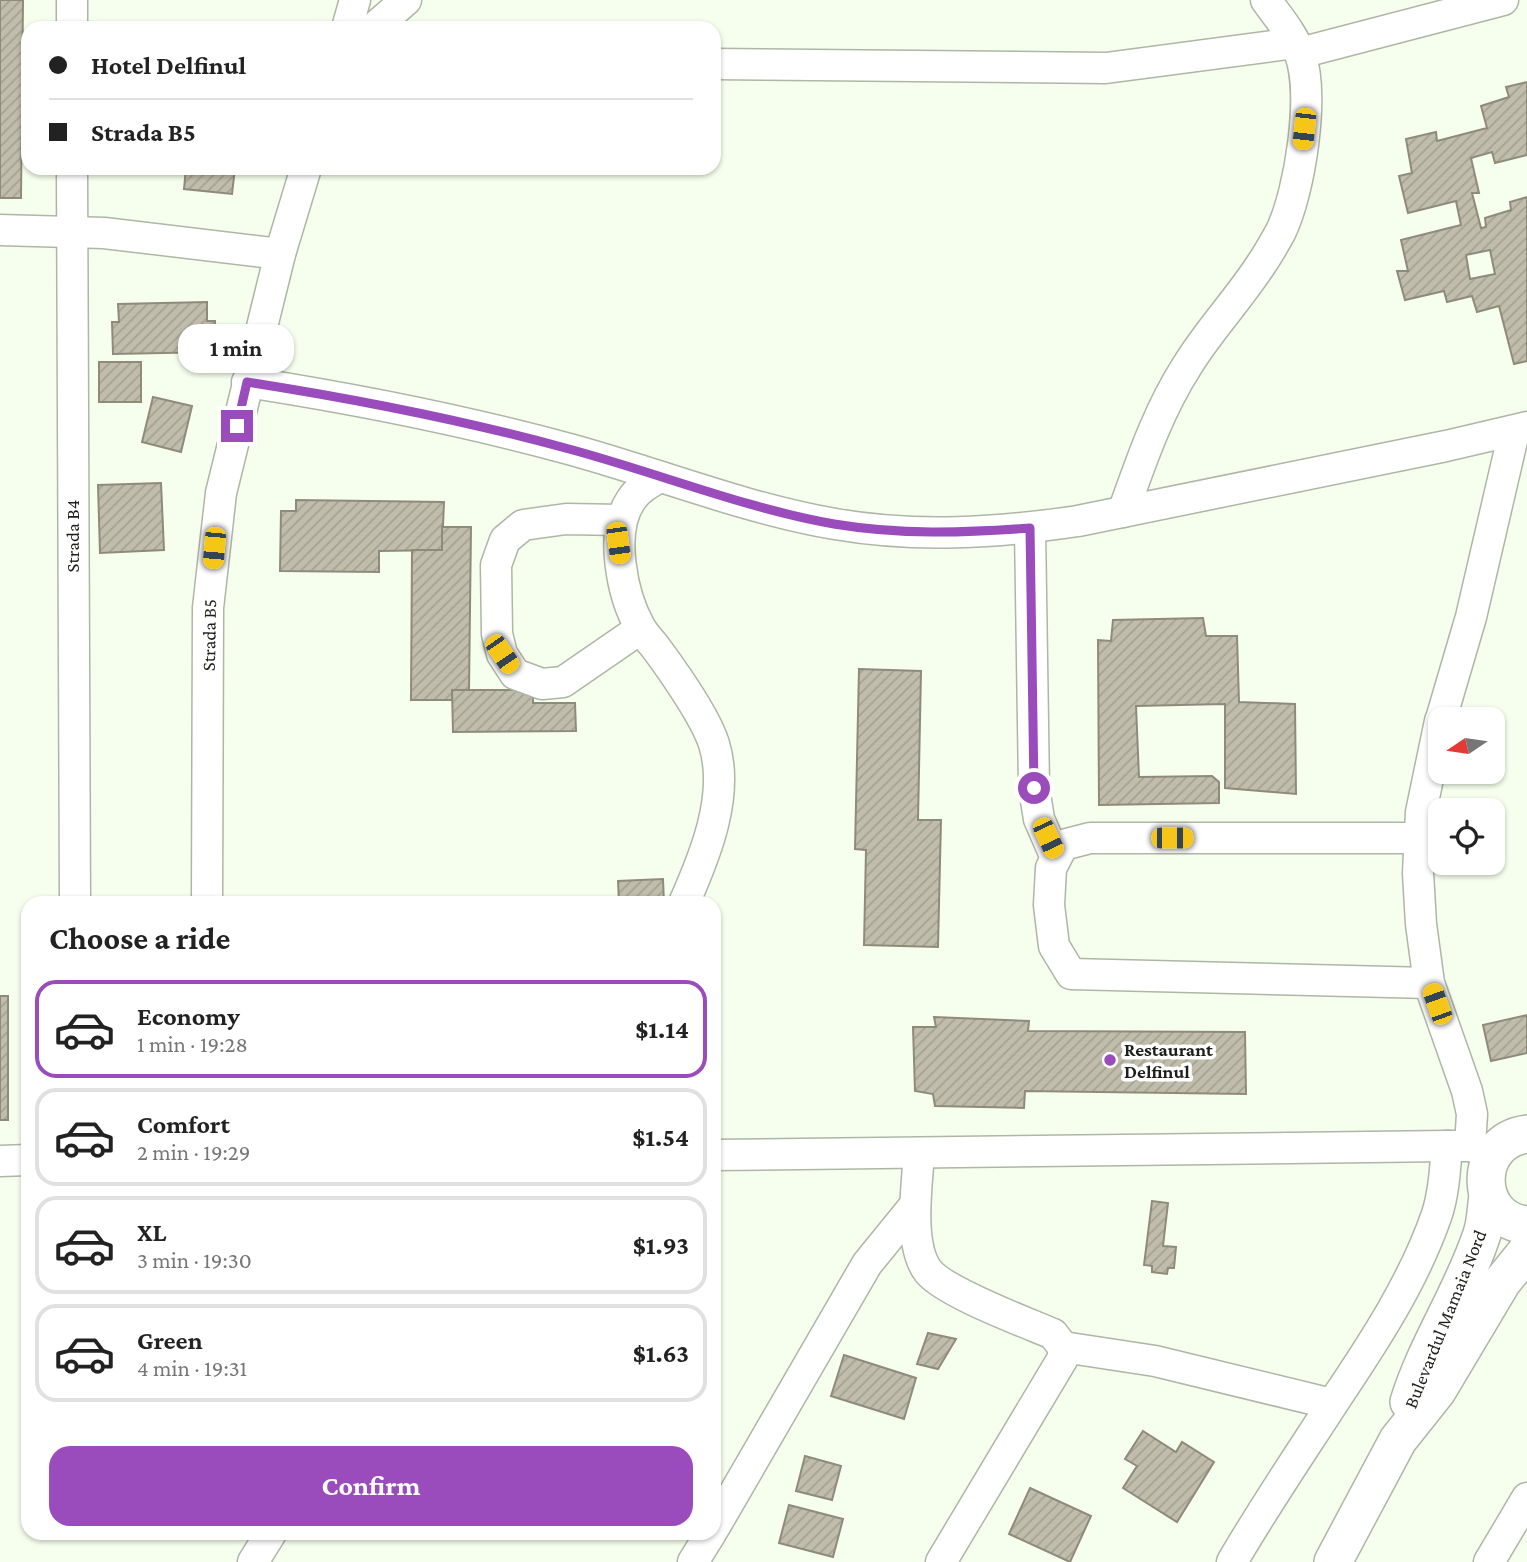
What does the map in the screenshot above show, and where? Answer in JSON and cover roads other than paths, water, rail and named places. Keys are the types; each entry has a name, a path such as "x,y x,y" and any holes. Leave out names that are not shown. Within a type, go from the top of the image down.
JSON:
{"main road":[{"path":"1470,1149 1504,1143 1517,1135 1527,1134"},
{"name":"Bulevardul Mamaia Nord","path":"1398,1440 1415,1383 1463,1282 1483,1231 1488,1196 1485,1182 1487,1167 1470,1149"},
{"path":"1488,1196 1496,1210 1508,1220 1527,1225"},
{"name":"Bulevardul Mamaia Nord","path":"1334,1562 1398,1440 1437,1391 1502,1282 1527,1251"}],"street":[{"path":"72,0 72,21"},
{"path":"349,21 355,0"},
{"path":"382,21 406,0"},
{"path":"1123,512 1151,437 1186,366 1263,262 1282,230 1294,192 1307,106 1305,73 1297,48 1266,0"},
{"path":"721,64 1106,68 1297,48 1503,0"},
{"name":"Strada B4","path":"72,175 75,896"},
{"name":"Strada B5","path":"207,896 208,608 220,493 280,254 304,175"},
{"path":"0,230 72,232 171,240 280,254"},
{"path":"247,382 344,397 428,414 570,449 794,515 872,529 919,533 1030,528 1123,512 1520,429 1472,617 1445,707"},
{"path":"660,477 644,486 631,499 621,520 618,543 629,604 640,629 657,649 706,723 715,745 718,795 701,867 687,896"},
{"path":"621,520 566,519 523,525 505,540 496,565 497,635 502,654 515,674 542,684 563,682 640,629"},
{"path":"1030,528 1034,788 1039,819 1056,858"},
{"path":"1232,1562 1373,1343 1416,1265 1437,1213 1444,1182 1470,1149 1472,1114 1467,1091 1429,983 1421,925 1419,838 1428,775"},
{"path":"1419,838 1090,838 1063,845 1051,868 1049,905 1054,946 1071,974 1429,983"},
{"path":"721,1156 1470,1149"},
{"path":"919,1154 915,1205 916,1241 927,1271 955,1291 1054,1334 1063,1347 1063,1358 941,1562"},
{"path":"0,1161 21,1160"},
{"path":"721,1516 867,1264 915,1205"},
{"path":"1063,1347 1155,1361 1332,1404"},
{"path":"1489,1562 1527,1498"},
{"path":"253,1562 267,1540"},
{"path":"693,1562 707,1540"}],"place":[{"name":"Restaurant Delfinul","path":"1110,1060"}]}
